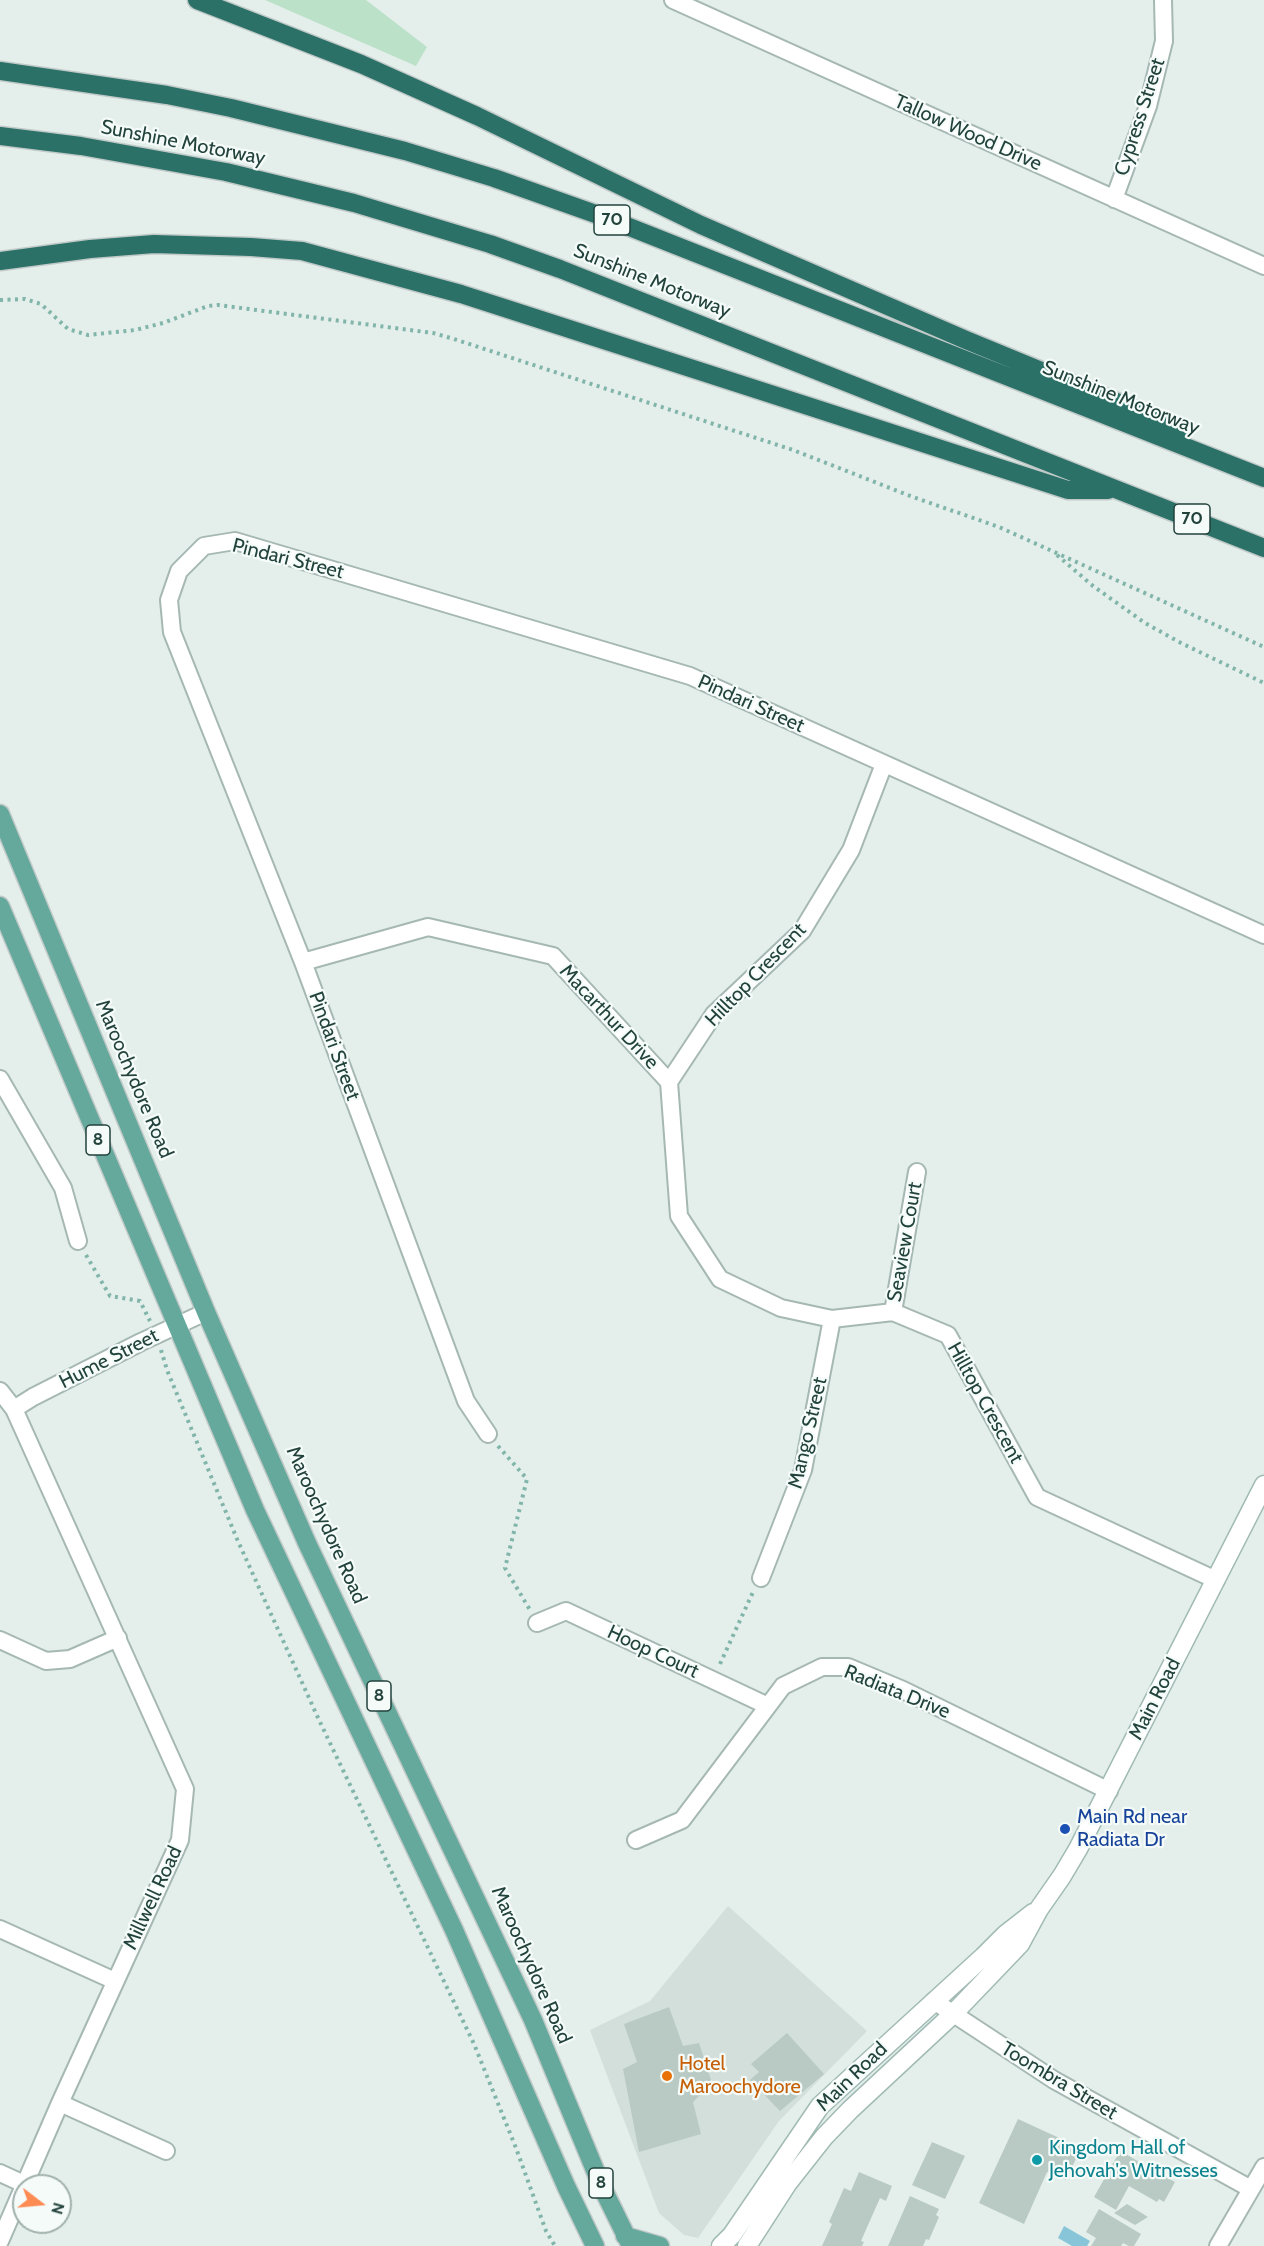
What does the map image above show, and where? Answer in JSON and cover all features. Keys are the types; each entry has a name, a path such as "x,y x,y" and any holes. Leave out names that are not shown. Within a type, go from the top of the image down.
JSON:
{"highway":[{"path":"197,0 361,64 477,116 701,225 966,340 1153,417 1192,450"},
{"name":"Sunshine Motorway","path":"4,72 144,92 231,108 382,145 494,178 604,217 1264,478"},
{"name":"Sunshine Motorway","path":"3,136 81,146 226,172 354,203 480,241 571,273 1264,548"},
{"path":"3,263 90,249 154,244 302,251 461,294 1068,490 1119,490"}],"main road":[{"name":"Maroochydore Road","path":"0,814 206,1312 307,1543 533,2020 594,2168 628,2241"},
{"name":"8","path":"0,906 274,1553 454,1930 566,2186 595,2246"},
{"name":"Main Road","path":"747,2246 787,2184 824,2137 952,2015 1020,1944 1039,1909 1068,1867 1264,1485"},
{"name":"Main Road","path":"721,2246 738,2226 820,2106 1006,1934 1039,1909"},
{"path":"628,2241 660,2246"}],"street":[{"name":"Tallow Wood Drive","path":"673,0 1264,266"},
{"name":"Cypress Street","path":"1114,199 1148,106 1164,41 1162,0"},
{"name":"Pindari Street","path":"488,1434 466,1401 303,962 172,632 169,600 178,571 204,546 235,541 690,676 1264,934"},
{"name":"Hilltop Crescent","path":"884,764 851,850 802,931 714,1014 669,1082 679,1216 720,1279 781,1308 832,1319 892,1312 948,1335 1037,1497 1216,1580"},
{"name":"Macarthur Drive","path":"303,962 428,927 553,956 669,1082"},
{"path":"0,1079 63,1188 78,1241"},
{"name":"Seaview Court","path":"892,1312 917,1172"},
{"name":"Hume Street","path":"14,1409 121,1352 206,1312"},
{"name":"Mango Street","path":"761,1578 803,1470 832,1319"},
{"name":"Millwell Road","path":"0,1390 14,1409 186,1789 180,1840 28,2174"},
{"name":"Hoop Court","path":"537,1623 566,1611 768,1706"},
{"path":"0,1640 46,1661 70,1659 118,1638"},
{"name":"Radiata Drive","path":"636,1840 682,1820 783,1686 822,1667 848,1667 903,1690 1108,1791"},
{"path":"0,1929 115,1981"},
{"name":"Toombra Street","path":"934,2001 1054,2080 1251,2189"},
{"path":"60,2103 166,2151"},
{"path":"1218,2246 1264,2167"},
{"name":"Millwell Road","path":"0,2241 12,2212"}],"path":[{"path":"0,300 25,299 41,304 68,329 88,334 135,330 163,323 208,306 218,305 433,333 551,369 793,450 913,497 999,527 1264,647"},
{"path":"1052,550 1093,586 1145,623 1181,644 1264,683"},
{"path":"78,1241 110,1296 140,1301"},
{"path":"167,1370 237,1539 319,1719 474,2044 520,2157 546,2231 555,2246"},
{"path":"488,1434 527,1479 505,1568 537,1623"},
{"path":"713,1680 746,1605 761,1578"}],"shaded area":[{"name":"Hotel Maroochydore","path":"728,1906 867,2031 779,2121 698,2238 684,2235 659,2213 590,2030 650,2001"}],"green space":[{"path":"265,0 366,0 427,47 416,66"}],"water":[{"path":"1064,2226 1090,2241 1087,2246 1072,2246 1058,2238"}],"building":[{"name":"Hotel Maroochydore","path":"669,2007 683,2046 699,2043 712,2083 693,2102 701,2134 639,2152 623,2069 637,2062 624,2024"},
{"path":"787,2033 824,2074 780,2111 750,2080 759,2072 751,2064"},
{"name":"Kingdom Hall of Jehovah's Witnesses","path":"1018,2119 1081,2148 1066,2180 1047,2172 1024,2224 979,2203"},
{"path":"932,2142 965,2156 945,2199 912,2185"},
{"path":"1120,2151 1175,2182 1164,2202 1159,2199 1157,2202 1129,2186 1116,2210 1094,2197"},
{"path":"859,2172 892,2186 886,2201 880,2198 861,2241 864,2242 862,2246 822,2246 832,2224 829,2222 844,2188 851,2191"},
{"path":"910,2196 939,2209 936,2215 939,2217 929,2240 926,2239 923,2246 888,2246"},
{"path":"1127,2204 1148,2217 1135,2225 1114,2213"},
{"path":"1099,2209 1141,2234 1134,2246 1123,2243 1121,2246 1091,2246 1096,2238 1086,2232"}],"place":[{"name":"Main Rd near Radiata Dr","path":"1065,1829"},
{"name":"Hotel Maroochydore","path":"667,2076"},
{"name":"Kingdom Hall of Jehovah's Witnesses","path":"1037,2160"}]}
